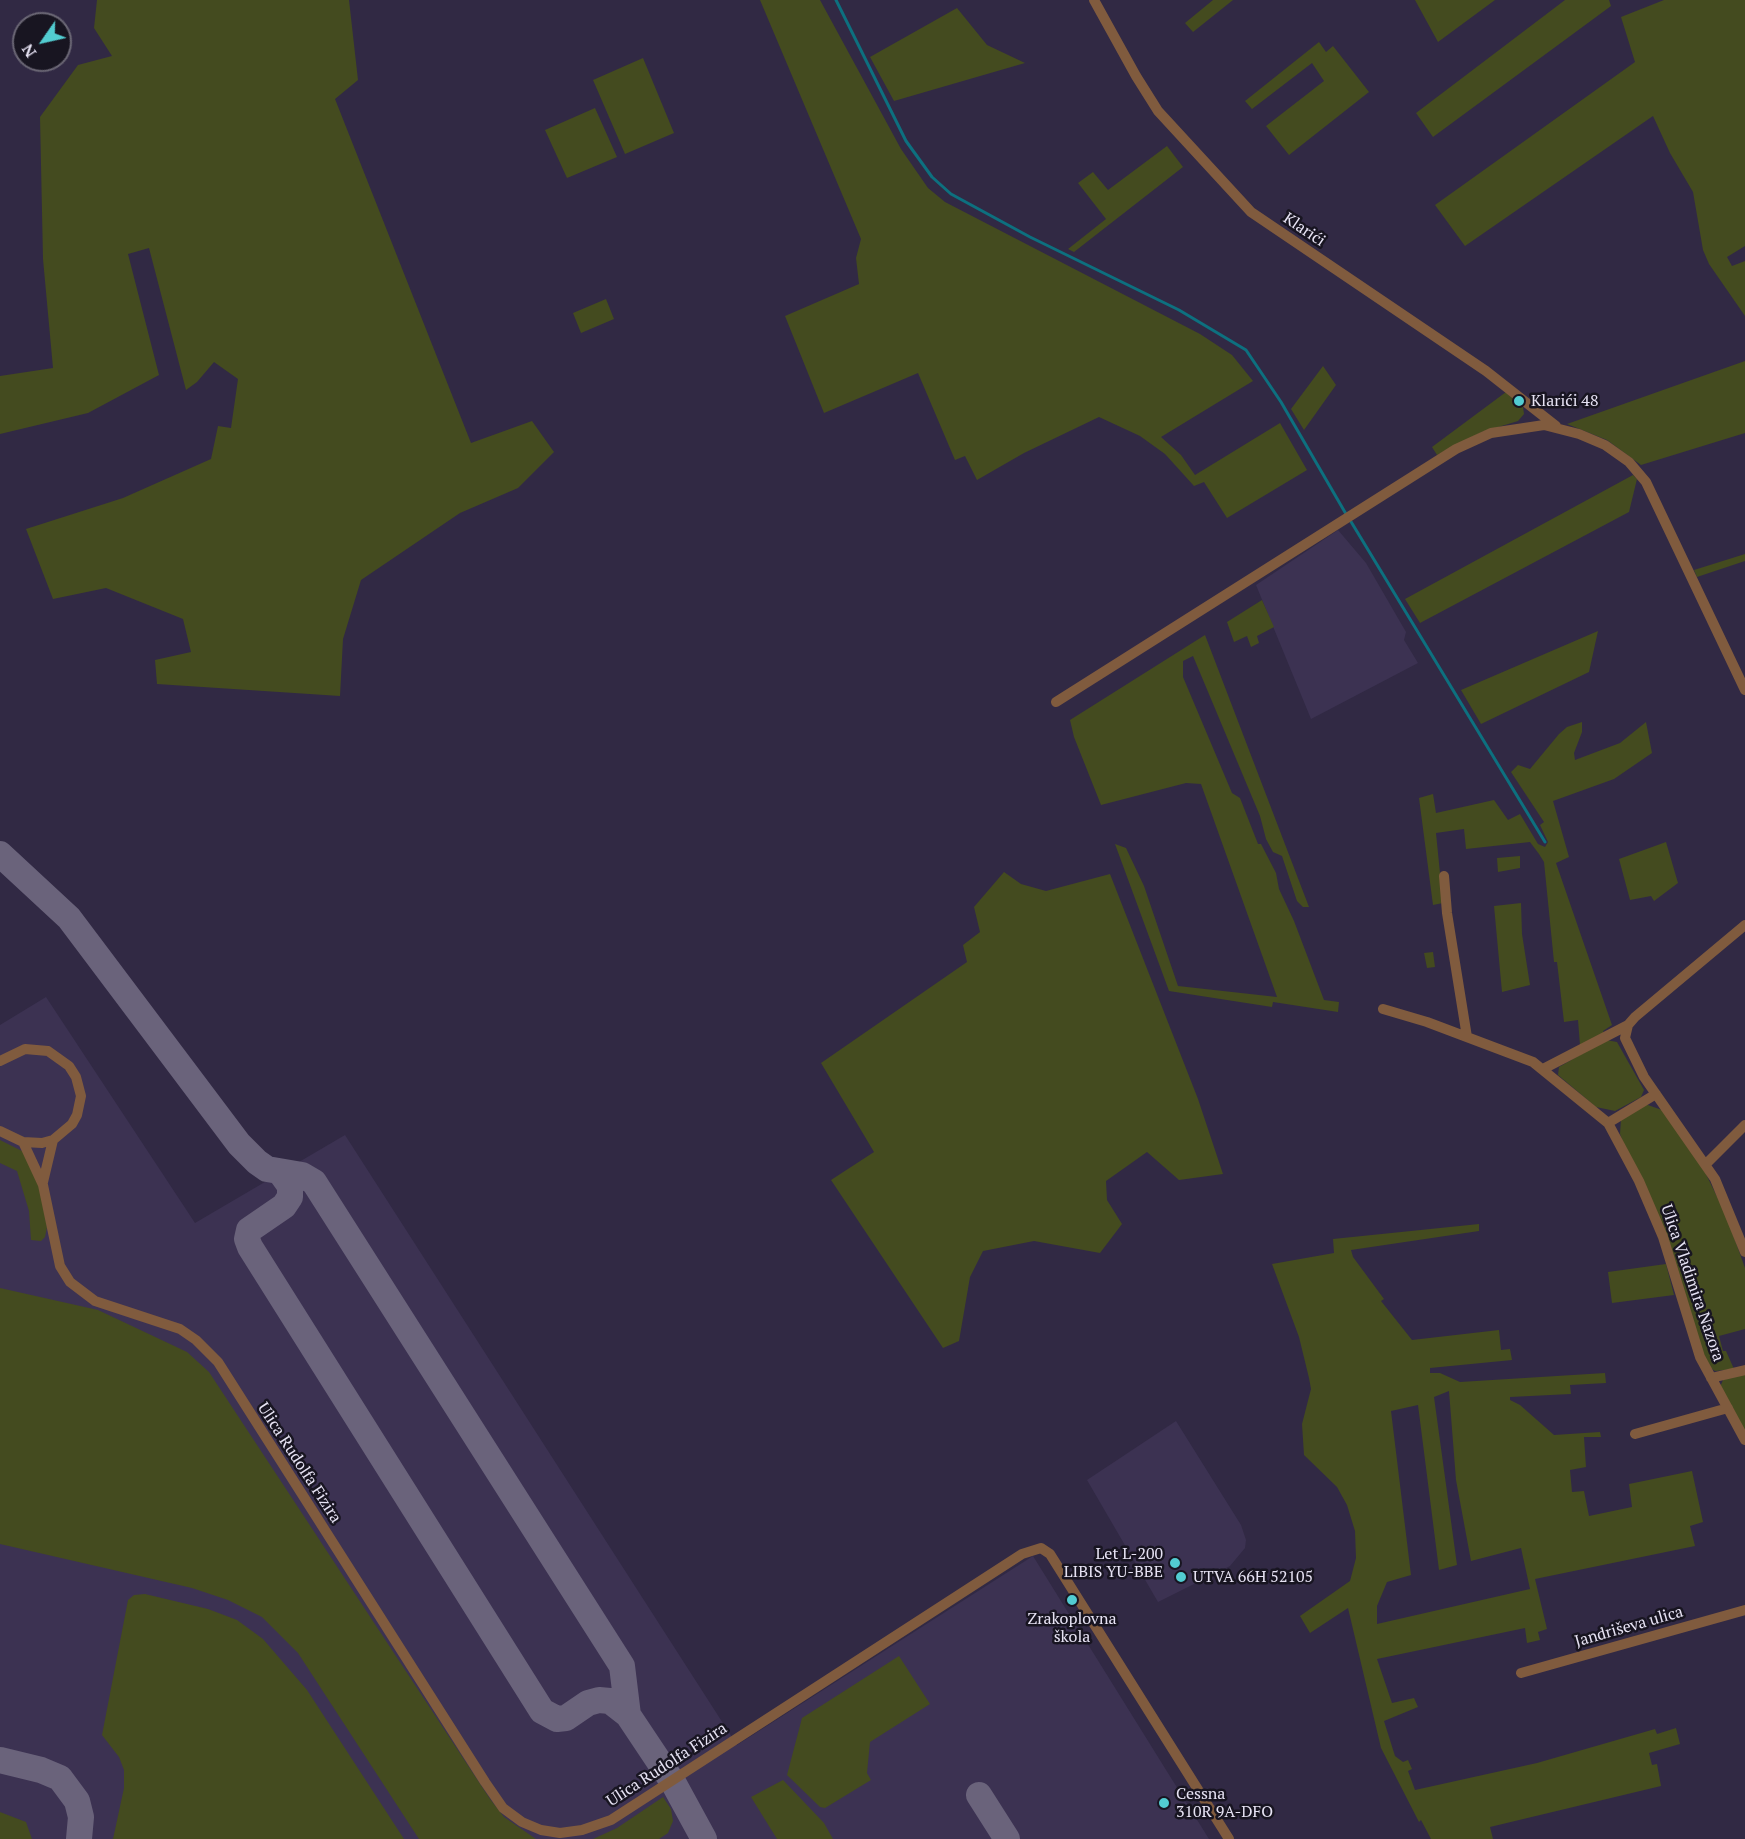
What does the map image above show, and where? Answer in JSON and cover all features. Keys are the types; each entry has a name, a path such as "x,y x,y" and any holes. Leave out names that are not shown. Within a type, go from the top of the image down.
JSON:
{"street":[{"name":"Klarići","path":"1094,0 1158,111 1251,212 1486,371 1556,426"},
{"path":"1056,702 1456,449 1483,436 1527,425 1556,426 1605,445 1629,462 1646,482 1745,690"},
{"path":"1444,876 1447,913 1467,1037"},
{"path":"1543,1069 1628,1025 1745,925"},
{"name":"Ulica Vladimira Nazora","path":"1383,1009 1522,1056 1543,1069 1608,1123 1639,1181 1664,1237 1698,1350 1745,1440"},
{"path":"1628,1025 1626,1038 1629,1050 1656,1094 1706,1164 1724,1197 1745,1252"},
{"path":"0,1061 14,1052 36,1048 59,1057 69,1066 80,1088 80,1107 72,1124 53,1140 42,1143 22,1142 0,1131"},
{"path":"1608,1123 1656,1094"},
{"path":"1706,1164 1745,1125"},
{"name":"Ulica Rudolfa Fizira","path":"43,1185 53,1140"},
{"name":"Ulica Rudolfa Fizira","path":"22,1142 43,1185 60,1266 70,1282 95,1301 180,1329 196,1340 218,1362 485,1782 503,1808 522,1822 541,1830 560,1833 582,1830 611,1820 1022,1554 1041,1548 1050,1554 1229,1839"},
{"path":"1711,1378 1745,1370"},
{"path":"1635,1434 1728,1408"},
{"name":"Jandriševa ulica","path":"1521,1673 1745,1610"}],"shaded area":[{"path":"1338,530 1366,563 1406,632 1404,640 1418,663 1311,719 1256,585"},
{"path":"46,997 195,1223 345,1135 737,1745 1033,1556 1209,1839 0,1839 0,1025"},
{"path":"1176,1421 1241,1525 1246,1540 1245,1548 1230,1566 1158,1602 1087,1480"}],"green space":[{"path":"97,0 349,0 358,80 335,99 471,443 532,421 554,452 518,488 460,513 361,580 343,639 340,696 157,684 155,660 191,652 183,619 106,588 53,599 26,529 123,498 211,459 218,426 231,428 238,379 214,362 197,382 186,390 149,248 128,254 159,375 88,413 0,434 0,376 53,368 43,259 40,117 78,65 112,56 94,28"},
{"path":"760,0 820,0 901,149 928,188 945,202 1200,334 1232,355 1253,381 1161,437 1181,455 1195,475 1280,423 1307,470 1227,518 1204,482 1194,486 1165,454 1140,436 1099,417 1024,453 977,480 965,456 955,460 918,373 824,413 785,316 859,284 856,258 861,239"},
{"path":"1213,0 1233,0 1193,32 1185,23"},
{"path":"1415,0 1495,0 1438,42"},
{"path":"1565,0 1609,0 1611,6 1433,137 1416,113"},
{"path":"1664,0 1745,0 1745,246 1727,257 1732,266 1745,261 1745,316 1709,264 1703,250 1693,192 1670,153 1653,116 1465,246 1435,205 1635,62 1621,17"},
{"path":"957,8 987,45 1025,63 894,101 870,57"},
{"path":"1319,42 1326,52 1333,46 1369,92 1289,155 1266,126 1324,81 1312,63 1252,109 1245,101"},
{"path":"643,58 674,133 625,154 593,80"},
{"path":"595,108 617,157 567,178 545,130"},
{"path":"1167,146 1183,167 1074,252 1068,249 1106,219 1078,183 1093,172 1108,190"},
{"path":"606,299 614,319 581,333 573,313"},
{"path":"1745,361 1745,433 1641,465 1607,440 1567,424"},
{"path":"1323,366 1336,385 1304,430 1291,409"},
{"path":"1506,392 1523,407 1524,414 1518,421 1482,432 1437,455 1432,447"},
{"path":"1633,475 1637,479 1629,512 1420,623 1405,599"},
{"path":"1745,554 1745,561 1697,577 1694,570"},
{"path":"1262,600 1274,627 1257,636 1259,643 1251,647 1247,636 1234,642 1227,622"},
{"path":"1598,631 1589,672 1481,724 1461,690"},
{"path":"1205,635 1309,907 1303,907 1297,901 1282,856 1273,852 1266,839 1260,816 1193,656 1183,661 1183,677 1232,793 1240,798 1258,844 1261,844 1276,873 1279,889 1294,921 1324,1000 1339,1002 1338,1012 1273,1002 1272,1007 1169,991 1115,844 1126,848 1144,886 1178,986 1277,997 1201,784 1186,783 1101,805 1074,737 1070,720"},
{"path":"1582,722 1582,732 1574,753 1575,760 1620,743 1646,722 1652,753 1614,779 1553,801 1569,857 1556,863 1612,1025 1603,1031 1604,1033 1580,1045 1578,1020 1564,1022 1557,962 1554,962 1544,862 1539,854 1530,842 1466,849 1464,829 1436,833 1443,903 1433,905 1419,798 1433,794 1436,813 1494,800 1508,820 1520,814 1538,844 1545,847 1548,842 1540,825 1544,822 1511,772 1518,765 1530,769 1559,734 1567,727"},
{"path":"1666,842 1678,883 1654,901 1651,896 1630,900 1619,859"},
{"path":"1520,856 1520,868 1498,872 1497,858"},
{"path":"1004,872 1021,884 1046,891 1110,874 1198,1099 1223,1174 1179,1180 1147,1152 1106,1181 1107,1200 1122,1224 1100,1253 1034,1241 983,1251 970,1277 959,1341 943,1348 831,1180 874,1152 821,1063 967,962 963,945 980,932 974,907"},
{"path":"1521,903 1522,934 1530,985 1502,992 1494,906"},
{"path":"1433,952 1435,967 1427,968 1424,953"},
{"path":"1606,1040 1617,1042 1644,1090 1641,1097 1615,1111 1596,1107 1558,1075 1559,1067"},
{"path":"1645,1104 1662,1110 1703,1168 1726,1215 1745,1268 1745,1329 1719,1336 1723,1351 1726,1351 1734,1369 1715,1371 1708,1366 1620,1134 1621,1119"},
{"path":"0,1140 26,1153 36,1170 47,1227 45,1237 41,1241 31,1240 29,1211 17,1171 0,1163"},
{"path":"1479,1224 1479,1231 1351,1250 1353,1257 1384,1299 1381,1301 1412,1340 1499,1330 1501,1350 1510,1349 1512,1360 1430,1368 1430,1373 1440,1373 1460,1382 1605,1373 1606,1383 1570,1385 1571,1394 1510,1397 1510,1400 1520,1405 1554,1435 1600,1432 1601,1437 1584,1437 1586,1467 1570,1470 1572,1492 1584,1491 1589,1516 1632,1507 1629,1484 1692,1471 1703,1522 1690,1526 1695,1546 1535,1579 1547,1629 1538,1632 1540,1640 1527,1643 1525,1628 1377,1659 1392,1703 1414,1698 1418,1707 1384,1721 1395,1756 1403,1762 1408,1760 1412,1769 1408,1771 1415,1790 1537,1763 1655,1729 1657,1734 1676,1728 1680,1744 1649,1753 1652,1765 1657,1764 1661,1786 1490,1827 1493,1839 1431,1839 1421,1820 1419,1822 1381,1748 1348,1608 1310,1633 1300,1616 1350,1581 1356,1558 1355,1531 1347,1505 1337,1487 1304,1455 1302,1424 1311,1389 1299,1337 1272,1264 1334,1253 1333,1239","holes":["1449,1391 1456,1480 1471,1561 1521,1548 1530,1589 1377,1624 1377,1606 1387,1582 1411,1575 1391,1411 1418,1405 1439,1570 1457,1565 1434,1397"]},
{"path":"1666,1264 1674,1295 1612,1303 1608,1272"},
{"path":"0,1288 98,1310 187,1352 209,1372 490,1799 504,1817 536,1839 419,1839 298,1653 262,1617 228,1600 192,1588 0,1544"},
{"path":"1745,1373 1745,1433 1720,1387 1723,1380"},
{"path":"145,1594 208,1609 237,1620 263,1639 307,1690 404,1839 113,1839 124,1788 124,1770 119,1757 102,1735 128,1600 134,1595"},
{"path":"899,1656 930,1704 870,1742 867,1773 871,1780 825,1808 820,1807 787,1775 802,1718"},
{"path":"783,1780 824,1823 833,1839 777,1839 751,1797"},
{"path":"663,1797 671,1809 673,1821 668,1833 659,1839 593,1839 617,1828"},
{"path":"0,1812 26,1822 32,1839 0,1839"}],"waterway":[{"path":"836,0 906,141 932,177 951,194 1030,237 1179,310 1246,350 1281,402 1346,514"},
{"path":"1350,520 1545,842"}],"taxiway":[{"path":"0,854 69,918 239,1144 267,1169 302,1175 314,1182 622,1666 628,1715 674,1784 704,1839"},
{"path":"280,1172 290,1186 290,1197 284,1206 249,1230 247,1239 250,1247 542,1711 557,1719 566,1718 588,1703 599,1700 610,1701 628,1715"},
{"path":"0,1760 41,1770 60,1778 77,1801 81,1817 79,1839"},
{"path":"979,1795 1007,1839"}],"place":[{"name":"Klarići 48","path":"1519,401"},
{"name":"Let L-200 LIBIS YU-BBE","path":"1175,1563"},
{"name":"UTVA 66H 52105","path":"1181,1577"},
{"name":"Zrakoplovna škola","path":"1072,1600"},
{"name":"Cessna 310R 9A-DFO","path":"1164,1803"}]}
